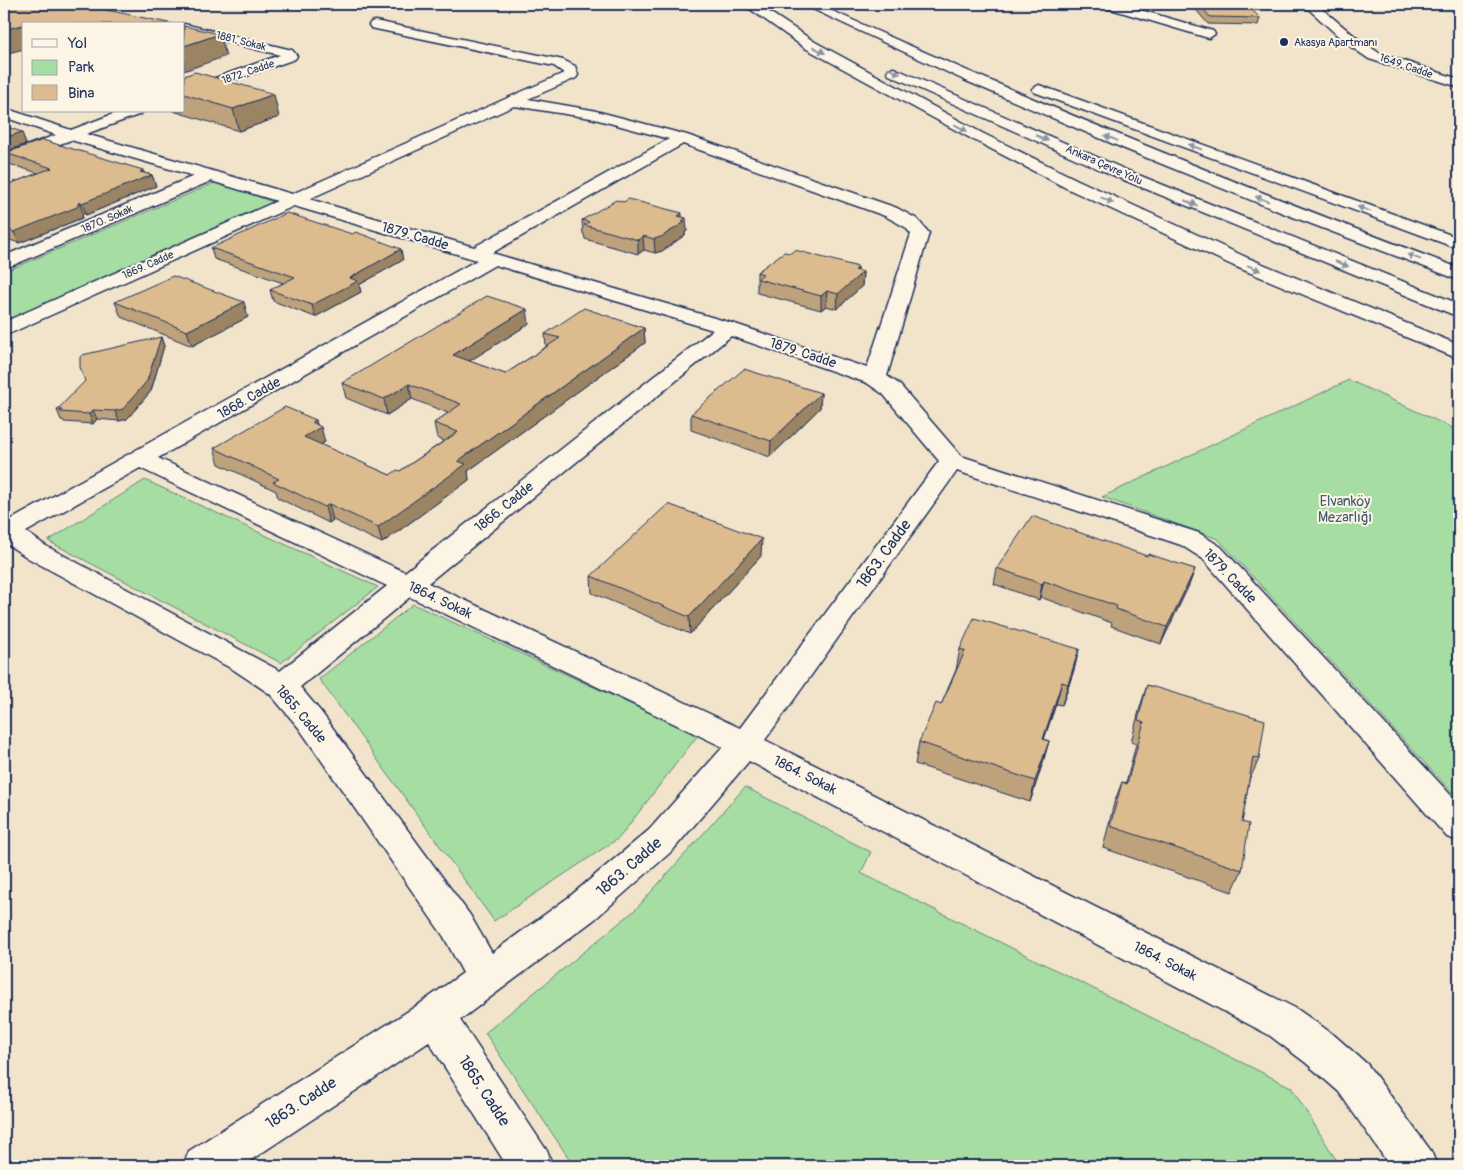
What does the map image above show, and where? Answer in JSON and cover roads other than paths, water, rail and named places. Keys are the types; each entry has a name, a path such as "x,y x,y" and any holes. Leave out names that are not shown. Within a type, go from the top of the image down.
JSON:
{"main road":[{"path":"749,4 810,45 960,127 1072,184 1241,262 1459,353"},
{"name":"Ankara Çevre Yolu","path":"756,4 879,64 1125,175 1459,311"},
{"path":"809,4 1007,77"},
{"name":"Ankara Çevre Yolu","path":"809,4 999,92 1076,124 1257,197 1459,274"},
{"path":"1108,4 1209,34"},
{"name":"1649. Cadde","path":"1309,4 1352,41 1374,56 1459,83"},
{"name":"1649. Cadde","path":"1322,4 1364,40 1386,54 1413,65 1459,77"},
{"path":"1452,4 1459,5"},
{"name":"1869. Cadde","path":"4,330 570,75 571,72 567,67 558,63 375,25"},
{"name":"1881. Sokak","path":"185,28 287,53 290,56 284,60"},
{"name":"1872. Cadde","path":"185,94 284,60"},
{"path":"1026,84 1459,244"},
{"path":"511,101 592,114 682,138 891,212 905,219 920,234 875,378"},
{"name":"1879. Cadde","path":"4,112 293,200 728,328 875,378 890,390 952,460 1190,539 1212,554 1459,827"},
{"path":"4,159 133,112"},
{"name":"1868. Cadde","path":"5,531 141,459 682,138"},
{"name":"1870. Sokak","path":"4,263 211,175"},
{"name":"1866. Cadde","path":"281,686 728,328"},
{"name":"1864. Sokak","path":"141,459 745,744 1283,1022 1320,1049 1353,1078 1416,1166"},
{"name":"1863. Cadde","path":"204,1166 435,1016 582,908 661,840 745,744 952,460"},
{"name":"1865. Cadde","path":"5,531 38,552 244,663 281,686 310,720 457,926 486,979"},
{"name":"1865. Cadde","path":"435,1016 532,1166"}],"place":[{"name":"Akasya Apartmanı","path":"1284,42"}],"park label":[{"name":"Elvanköy Mezarlığı","path":"1345,510"}]}
